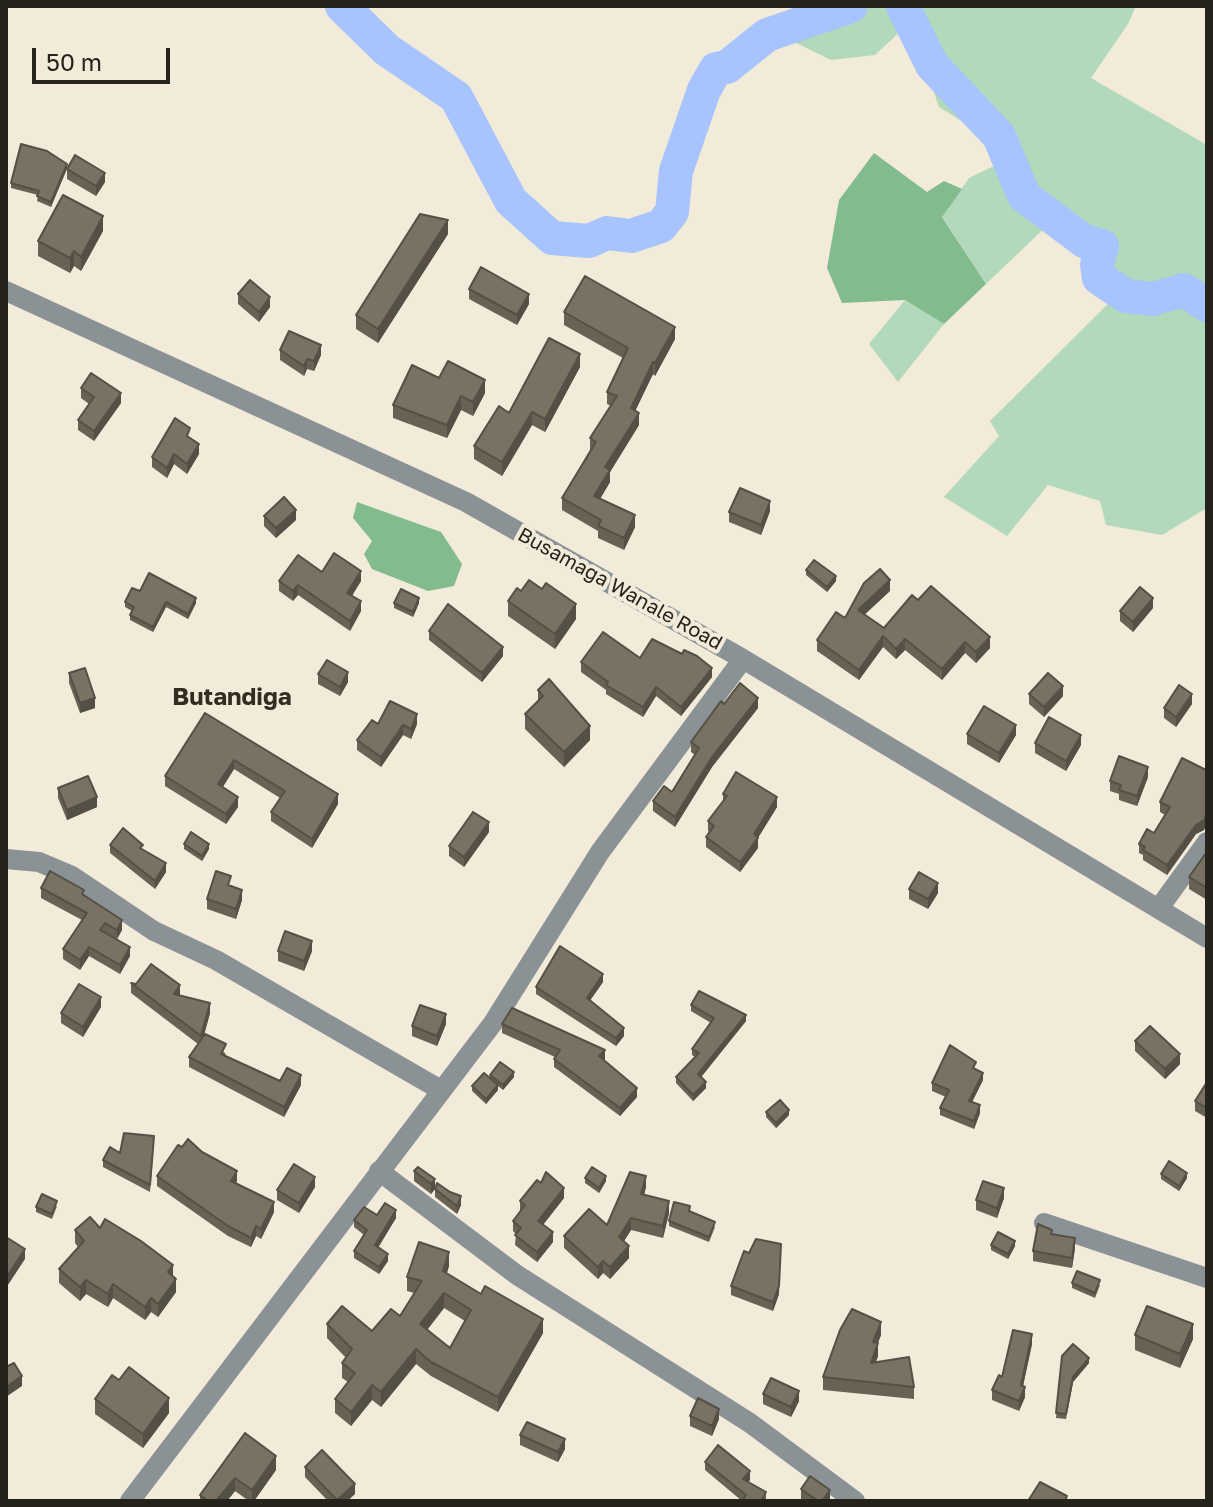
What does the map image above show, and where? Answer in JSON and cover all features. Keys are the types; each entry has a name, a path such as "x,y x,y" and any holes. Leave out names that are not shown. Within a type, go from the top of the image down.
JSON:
{"street":[{"name":"Busamaga Wanale Road","path":"6,291 466,502 743,659 1207,938"},
{"path":"130,1501 439,1089 493,1023 600,852 743,659"},
{"path":"1159,908 1207,842"},
{"path":"6,859 39,862 72,876 154,931 216,960 439,1089"},
{"path":"379,1171 517,1275 750,1423 855,1501"},
{"path":"1044,1223 1207,1278"}],"green space":[{"path":"819,6 1136,6 1128,24 1091,78 1207,145 1207,508 1162,535 1106,525 1100,501 1048,485 1007,536 944,497 999,436 990,421 1107,305 1114,288 1099,278 1095,252 1054,219 986,284 942,216 969,178 1000,163 979,132 939,107 924,63 903,29 875,55 831,60 794,42"},
{"path":"874,153 927,192 944,181 962,189 942,217 986,284 944,324 905,300 842,303 827,268 839,200"},
{"path":"905,300 944,324 898,382 869,344"},
{"path":"357,502 441,532 462,564 454,586 428,591 372,569 364,554 372,541 353,518"}],"building":[{"path":"21,144 47,151 67,164 51,202 37,196 39,191 11,183"},
{"path":"75,155 105,173 96,186 67,169"},
{"path":"63,195 103,216 81,257 74,251 70,258 38,241"},
{"path":"420,214 448,220 378,329 356,315"},
{"path":"481,267 529,294 517,315 469,289"},
{"path":"585,276 675,327 653,362 631,408 639,413 605,467 610,470 594,496 635,515 624,538 598,526 601,520 562,498 596,442 590,438 617,396 607,392 628,348 564,312"},
{"path":"250,280 270,297 259,312 238,294"},
{"path":"289,331 321,345 314,361 307,359 304,366 280,350"},
{"path":"549,338 580,354 545,419 532,412 502,462 474,446 499,406 509,413"},
{"path":"448,361 485,380 473,402 461,396 447,425 393,405 412,365 439,378"},
{"path":"91,373 121,393 94,431 78,420 94,397 81,388"},
{"path":"175,418 190,428 187,436 199,444 187,464 174,454 167,468 152,457"},
{"path":"740,488 770,501 761,525 729,512"},
{"path":"284,497 296,510 276,528 264,516"},
{"path":"334,553 361,571 347,593 361,601 350,621 298,585 293,591 279,581 298,555 322,572"},
{"path":"814,560 836,576 827,587 806,570"},
{"path":"880,569 890,580 858,610 884,628 912,595 918,600 931,586 990,637 976,652 965,642 942,669 905,639 896,649 883,636 859,670 817,640 836,612 845,618 864,583"},
{"path":"149,573 196,598 188,614 166,602 153,627 130,615 134,607 125,602 132,588 140,591"},
{"path":"529,580 542,589 546,583 576,604 555,634 508,601 517,588 521,591"},
{"path":"1140,587 1153,598 1133,622 1120,611"},
{"path":"401,589 419,598 413,612 394,603"},
{"path":"448,604 503,647 482,673 429,631"},
{"path":"603,632 640,658 652,639 682,654 684,650 697,656 712,668 681,707 656,687 643,707 606,685 608,682 581,662"},
{"path":"327,660 348,672 340,687 318,674"},
{"path":"85,668 95,698 80,703 69,673"},
{"path":"1048,673 1063,686 1044,707 1029,694"},
{"path":"549,679 590,726 564,752 525,714 543,696 538,690"},
{"path":"740,683 758,698 712,757 675,817 653,801 664,786 672,792 699,748 691,742 721,701 724,704"},
{"path":"1179,685 1192,694 1176,717 1164,708"},
{"path":"390,701 417,714 411,729 403,725 381,757 357,740 372,720 378,724"},
{"path":"984,706 1016,725 999,753 967,734"},
{"path":"205,713 338,794 312,839 271,812 285,791 234,760 218,784 238,797 226,814 165,776"},
{"path":"1049,717 1081,735 1066,761 1035,743"},
{"path":"1119,756 1148,767 1137,796 1119,790 1121,785 1110,781"},
{"path":"1182,758 1207,769 1207,814 1167,865 1139,844 1147,829 1154,833 1170,807 1160,802"},
{"path":"736,772 777,797 754,834 758,838 740,862 706,837 714,826 708,821 727,796 723,794"},
{"path":"88,776 97,797 67,810 58,788"},
{"path":"473,812 489,822 464,857 449,846"},
{"path":"123,828 143,845 140,848 166,863 155,881 110,845"},
{"path":"191,832 209,844 202,856 184,844"},
{"path":"1207,854 1207,888 1189,877"},
{"path":"50,871 84,890 82,894 122,920 117,930 105,923 100,930 130,947 120,965 89,947 80,960 63,949 87,913 41,888"},
{"path":"216,871 231,876 228,885 242,890 236,909 207,899"},
{"path":"919,872 938,883 928,899 909,889"},
{"path":"285,931 312,941 304,961 278,951"},
{"path":"560,946 603,974 587,998 624,1028 616,1038 536,987"},
{"path":"151,964 180,985 174,994 210,1003 201,1036 131,983 136,984"},
{"path":"79,984 101,997 83,1027 61,1013"},
{"path":"699,991 746,1015 698,1074 706,1082 693,1095 676,1077 699,1053 692,1049 714,1018 691,1005"},
{"path":"420,1005 446,1014 437,1036 412,1026"},
{"path":"512,1008 605,1050 599,1056 637,1088 620,1108 554,1059 560,1050 502,1024"},
{"path":"1150,1026 1180,1054 1165,1069 1135,1041"},
{"path":"205,1034 226,1044 221,1054 280,1081 287,1068 301,1075 284,1107 189,1057"},
{"path":"950,1045 976,1062 973,1068 983,1073 969,1101 980,1105 974,1121 940,1108 949,1090 932,1083"},
{"path":"500,1062 514,1072 503,1085 490,1075"},
{"path":"484,1073 498,1085 486,1099 472,1086"},
{"path":"1207,1082 1207,1108 1195,1101"},
{"path":"780,1100 789,1110 776,1123 766,1112"},
{"path":"124,1133 154,1136 150,1185 103,1160 110,1147 120,1153"},
{"path":"188,1139 202,1152 237,1171 231,1181 274,1202 261,1229 256,1226 251,1238 228,1226 157,1176 178,1145 182,1147"},
{"path":"1169,1161 1187,1173 1179,1186 1161,1174"},
{"path":"294,1164 315,1177 299,1203 277,1190"},
{"path":"418,1167 435,1179 431,1184 414,1171"},
{"path":"592,1167 606,1176 599,1188 585,1178"},
{"path":"546,1172 564,1188 538,1221 553,1232 537,1252 515,1235 521,1228 513,1221 525,1205 520,1201 537,1180 541,1183"},
{"path":"630,1172 646,1176 641,1194 669,1201 663,1226 631,1218 619,1237 629,1246 610,1267 603,1261 598,1267 564,1236 589,1209 607,1225"},
{"path":"983,1181 1004,1188 997,1208 976,1200"},
{"path":"437,1183 461,1196 457,1206 435,1189"},
{"path":"42,1194 57,1201 52,1214 36,1207"},
{"path":"674,1202 690,1206 689,1211 715,1222 709,1237 669,1221"},
{"path":"385,1203 396,1210 375,1245 388,1254 379,1267 354,1251 367,1230 354,1220 364,1207 377,1215"},
{"path":"90,1217 100,1228 105,1219 173,1265 168,1272 176,1279 158,1304 151,1298 145,1307 113,1284 108,1294 86,1280 80,1287 59,1269 84,1241 75,1230"},
{"path":"1038,1224 1052,1230 1051,1234 1075,1238 1072,1258 1033,1251"},
{"path":"998,1232 1015,1241 1008,1254 991,1245"},
{"path":"6,1237 25,1249 6,1278"},
{"path":"756,1239 781,1244 779,1286 773,1302 731,1286 744,1251 749,1253"},
{"path":"419,1242 449,1252 443,1271 481,1294 485,1286 543,1319 498,1397 431,1362 416,1349 381,1392 372,1385 351,1412 335,1399 355,1373 342,1363 352,1349 327,1324 342,1306 372,1331 391,1309 400,1316 422,1281 407,1277","holes":["444,1293 471,1310 450,1348 420,1324"]},
{"path":"1077,1271 1100,1280 1095,1293 1072,1283"},
{"path":"1147,1306 1193,1324 1180,1354 1135,1335"},
{"path":"852,1309 881,1322 873,1342 878,1343 871,1363 909,1357 914,1387 823,1377 840,1330"},
{"path":"1013,1330 1032,1334 1021,1385 1025,1387 1019,1401 992,1390 999,1375 1002,1377"},
{"path":"1073,1344 1089,1358 1073,1377 1066,1414 1056,1413 1062,1356"},
{"path":"14,1363 22,1376 6,1387 6,1367"},
{"path":"129,1367 169,1398 143,1434 95,1399 112,1375 119,1380"},
{"path":"771,1378 799,1391 791,1407 763,1394"},
{"path":"698,1398 719,1409 712,1426 690,1416"},
{"path":"527,1422 565,1439 558,1452 520,1435"},
{"path":"245,1433 276,1456 252,1490 235,1478 216,1501 208,1501 200,1495"},
{"path":"718,1445 750,1471 743,1479 766,1492 761,1501 742,1501 746,1495 705,1462"},
{"path":"322,1450 355,1484 337,1500 305,1467"},
{"path":"810,1476 830,1490 822,1501 801,1489"},
{"path":"1040,1482 1067,1496 1065,1501 1028,1501"}],"waterway":[{"path":"342,6 387,50 456,97 511,201 552,238 589,241 607,233 631,236 661,226 672,212 676,171 704,90 716,69 727,67 767,35 851,6"},
{"path":"903,6 932,65 999,136 1024,196 1084,241 1102,246 1097,264 1099,278 1126,296 1153,299 1184,290 1207,305"}],"district":[{"name":"Butandiga","path":"232,697"}]}
